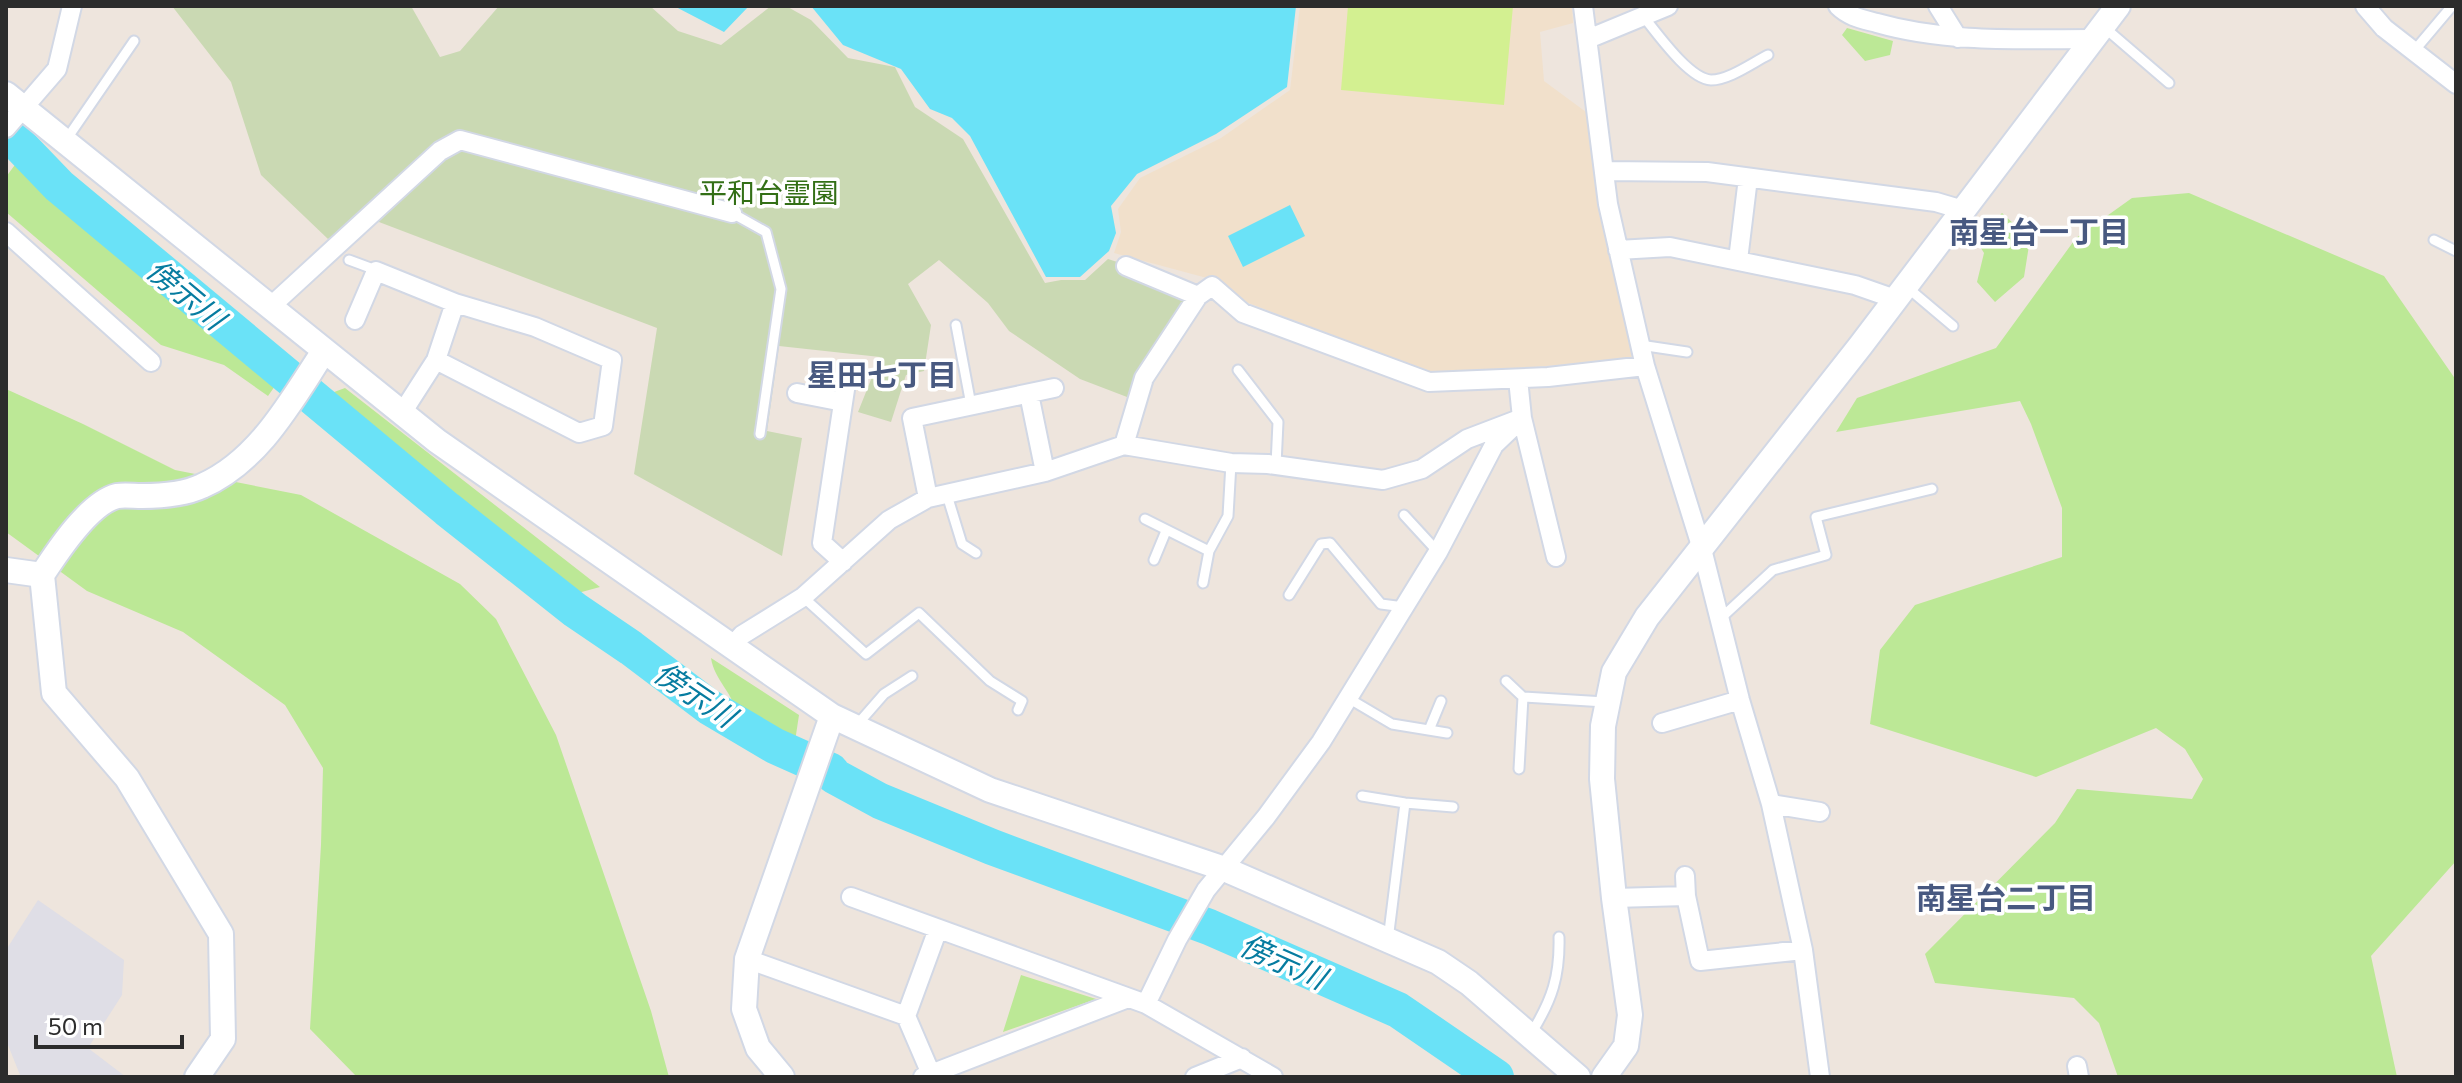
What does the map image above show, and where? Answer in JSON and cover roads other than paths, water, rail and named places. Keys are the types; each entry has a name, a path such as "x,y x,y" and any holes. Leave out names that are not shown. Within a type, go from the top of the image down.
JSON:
{"street":[{"path":"72,6 57,69 12,113 65,141 437,441 832,716 990,790 1222,868 1448,969 1469,983 1578,1077"},
{"path":"1583,6 1608,204 1618,250 1645,366 1702,549 1740,700 1771,804 1803,950 1820,1077"},
{"path":"1588,39 1668,6"},
{"path":"1838,6 1846,14 1899,29 1958,38 2098,33"},
{"path":"1938,6 1958,38"},
{"path":"1604,1077 1626,1046 1630,1015 1602,779 1603,726 1614,672 1647,617 1900,293 2118,6"},
{"path":"2365,6 2384,28 2456,84"},
{"path":"270,307 440,151 460,140 732,213"},
{"path":"1604,171 1707,172 1936,202 1963,210"},
{"path":"1738,260 1748,178"},
{"path":"6,232 151,362"},
{"path":"1618,250 1670,247 1900,293"},
{"path":"1126,266 1198,296"},
{"path":"355,320 376,271 455,303 535,327 612,360 603,426 579,433 436,360"},
{"path":"1124,445 1144,378 1198,296 1212,286 1243,313 1429,382 1518,379 1645,366"},
{"path":"402,413 436,360 455,303"},
{"path":"197,1077 223,1039 221,934 127,778 54,693 42,575 87,516 116,496 162,496 201,487 247,459 324,351"},
{"path":"1518,379 1522,418 1556,557"},
{"path":"937,496 912,418 1054,388"},
{"path":"797,393 845,392 846,442 822,543 843,562"},
{"path":"1029,394 1045,472"},
{"path":"732,646 742,635 803,597 889,520 937,496 1045,472 1124,445 1231,463 1276,465 1383,480 1422,469 1467,439 1522,418"},
{"path":"1146,1004 1206,890 1266,817 1321,742 1438,552 1494,445 1522,418"},
{"path":"6,570 42,575"},
{"path":"1662,723 1740,700"},
{"path":"782,1077 758,1048 744,1009 747,959 832,716"},
{"path":"1771,804 1820,812"},
{"path":"1685,876 1686,896 1701,968 1803,950"},
{"path":"1614,898 1686,896"},
{"path":"851,897 1146,1004 1273,1077"},
{"path":"938,929 906,1016 927,1075 1128,998"},
{"path":"747,959 906,1016"},
{"path":"1195,1077 1242,1058"}],"lane":[{"path":"2414,51 2452,6"},
{"path":"1643,16 1689,69 1708,80 1722,78 1768,55"},
{"path":"2098,33 2169,83"},
{"path":"65,141 134,41"},
{"path":"732,213 766,232 781,289 760,434"},
{"path":"2434,240 2456,251"},
{"path":"349,260 376,271"},
{"path":"1900,293 1953,326"},
{"path":"956,325 971,405"},
{"path":"1640,345 1687,352"},
{"path":"1238,370 1278,422 1276,465"},
{"path":"1203,583 1209,551 1228,516 1231,463"},
{"path":"1720,619 1773,570 1826,555 1816,517 1932,489"},
{"path":"937,496 962,544 976,553"},
{"path":"1404,515 1438,552"},
{"path":"1145,519 1209,551"},
{"path":"1154,560 1166,531"},
{"path":"1289,595 1321,544 1330,543 1381,604 1404,607"},
{"path":"803,597 866,654 931,606"},
{"path":"919,613 990,681 1022,701 1018,710"},
{"path":"855,727 884,694 912,676"},
{"path":"1506,681 1523,697 1608,702"},
{"path":"1519,769 1523,697"},
{"path":"1348,698 1392,724 1447,733"},
{"path":"1429,730 1441,701"},
{"path":"1362,796 1453,807"},
{"path":"1388,940 1405,803"},
{"path":"1530,1035 1548,1006 1559,964 1559,937"}],"water":[{"path":"674,6 749,6 724,32"},
{"path":"811,6 1296,6 1287,87 1216,134 1137,174 1111,206 1116,233 1109,251 1080,277 1046,277 970,136 952,118 930,109 901,69 843,45"},
{"path":"1290,205 1305,236 1243,267 1228,236"}],"waterway":[{"name":"傍示川","path":"6,131 59,186 447,509 575,610 709,707 775,746 831,771 834,776 880,801 992,847 1209,927 1398,1010 1496,1077"}],"district":[{"name":"南星台一丁目","path":"2039,230"},
{"name":"星田七丁目","path":"882,373"},
{"name":"南星台二丁目","path":"2006,896"}],"park label":[{"name":"平和台霊園","path":"769,192"}]}
